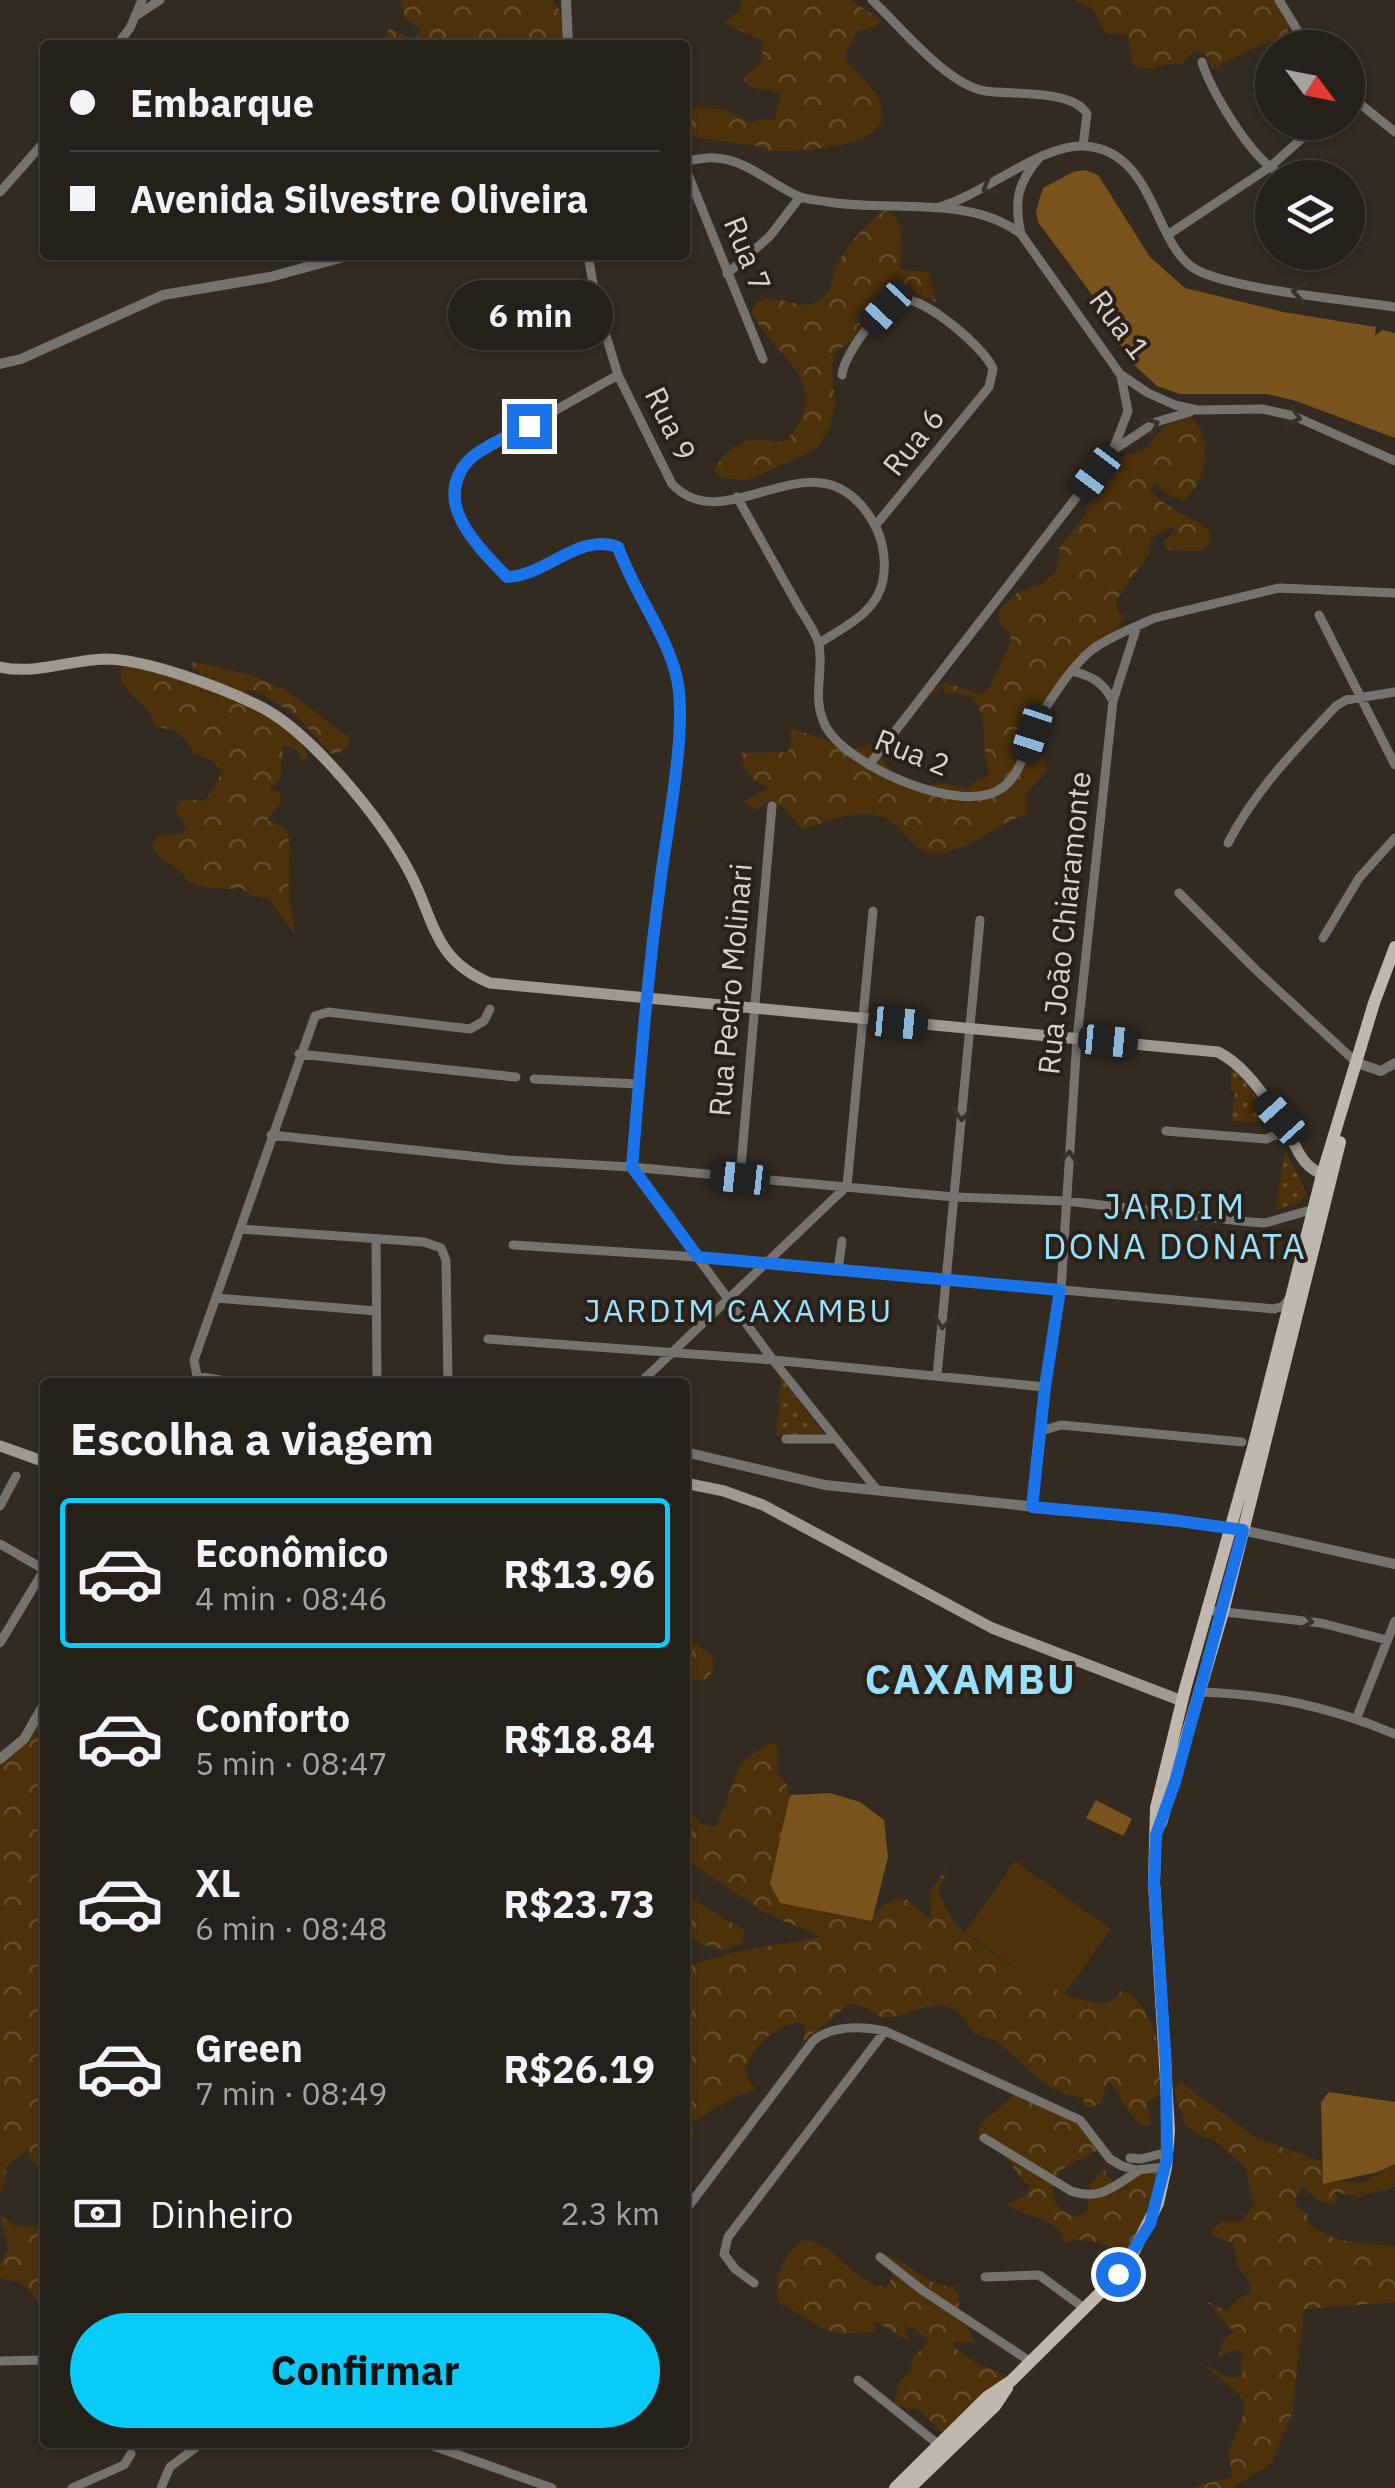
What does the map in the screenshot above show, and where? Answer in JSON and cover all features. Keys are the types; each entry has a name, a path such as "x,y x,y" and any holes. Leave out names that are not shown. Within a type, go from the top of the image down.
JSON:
{"main road":[{"path":"0,667 26,671 106,659 152,666 276,714 308,742 392,843 416,885 438,940 448,956 471,975 511,987 1218,1052 1242,1068 1286,1131 1298,1156 1327,1176"},
{"path":"1236,1528 1356,1063 1384,970 1395,947"},
{"path":"894,2488 987,2398 1011,2381 1118,2274 1140,2243 1158,2203 1167,2160 1166,2066 1154,1897 1160,1792 1216,1612 1284,1320 1315,1220"},
{"path":"0,1446 40,1460"},
{"path":"690,1484 763,1505 992,1628 1126,1678 1189,1694"},
{"path":"910,2488 995,2406 1011,2381"}],"street":[{"path":"120,40 142,0"},
{"path":"135,16 160,0"},
{"path":"566,0 568,40"},
{"path":"872,0 948,73 968,86 1078,103 1087,114 1084,146"},
{"path":"1279,0 1297,30"},
{"path":"1202,62 1210,85 1265,160"},
{"path":"1365,108 1395,132"},
{"path":"1278,160 1300,140"},
{"path":"936,208 969,198 1038,159 1084,146 1126,165 1149,194 1189,265 1213,277 1395,306"},
{"path":"0,192 40,147"},
{"path":"690,163 717,158 730,161 800,197 884,209 936,208 985,214 1006,222 1021,234"},
{"path":"1021,234 1016,211 1018,189 1038,159"},
{"name":"Rua 7","path":"690,177 763,359"},
{"path":"1169,234 1255,177"},
{"path":"727,274 770,236 800,197"},
{"name":"Rua 1","path":"1021,234 1120,374 1162,400 1198,410 1263,409 1294,416 1395,462"},
{"path":"0,364 20,359 163,294 270,277 333,260"},
{"path":"589,260 597,306 618,375 470,459 460,472 454,496 471,539 507,577 524,576 579,548 604,542 618,547 628,578 676,676 676,756 645,999 632,1167 773,1360 876,1490"},
{"name":"Rua 6","path":"842,375 845,359 873,323 893,303 906,300 922,304 983,352 993,369 989,387 876,526"},
{"path":"869,765 1113,450 1128,412 1120,374"},
{"name":"Rua 9","path":"618,375 672,484 683,496 714,504 737,497"},
{"path":"1113,450 1156,422 1198,410"},
{"path":"794,483 829,484 853,496 876,526 884,556 878,596 859,618 819,643 737,497 794,483"},
{"name":"Rua 2","path":"819,643 817,700 828,731 840,744 869,765 927,790 964,799 1002,788 1023,761 1032,733 1072,671 1094,648 1136,626 1278,588 1395,594"},
{"path":"1319,615 1395,764"},
{"name":"Rua João Chiaramonte","path":"1032,1507 1060,1290 1077,1039 1113,701 1136,626"},
{"path":"1108,641 1122,646 1127,657"},
{"path":"1072,671 1098,681 1113,701"},
{"path":"1228,843 1251,803 1336,706 1346,700 1395,692"},
{"name":"Rua Pedro Molinari","path":"740,1178 772,806"},
{"path":"1323,938 1360,878 1395,838"},
{"path":"1179,893 1356,1063 1382,1070 1395,1063"},
{"path":"645,1378 847,1186 872,911"},
{"path":"937,1376 980,920"},
{"path":"202,1378 194,1372 194,1360 311,1022 321,1013 470,1029 484,1020 490,1009"},
{"path":"299,1054 516,1077"},
{"path":"534,1079 639,1084"},
{"path":"1166,1131 1266,1139 1286,1131"},
{"path":"272,1135 954,1198 1066,1201 1265,1223 1301,1212 1315,1220"},
{"path":"240,1228 424,1242 441,1248 446,1260 448,1378"},
{"path":"376,1240 377,1378"},
{"path":"838,1270 842,1241"},
{"path":"513,1245 698,1257 1274,1309 1290,1298"},
{"path":"216,1298 376,1311"},
{"path":"1274,1309 1284,1320"},
{"path":"488,1338 773,1360 1045,1387"},
{"path":"1043,1412 1061,1425"},
{"path":"1041,1431 1061,1425 1242,1442"},
{"path":"786,1439 836,1439"},
{"path":"690,1453 796,1480 1236,1528 1395,1564"},
{"path":"0,1506 16,1476"},
{"path":"0,1544 40,1567"},
{"path":"0,1642 40,1578"},
{"path":"1216,1612 1322,1623 1389,1645"},
{"path":"1357,1718 1389,1645 1395,1621"},
{"path":"1189,1694 1245,1694 1312,1703 1395,1734"},
{"path":"0,1759 24,1739 40,1712"},
{"path":"690,2204 813,2042 831,2030 856,2028 885,2031 1080,2120 1110,2159 1140,2170"},
{"path":"754,2282 728,2262 724,2254 728,2238 885,2031"},
{"path":"984,2138 1071,2191 1090,2197 1167,2160"},
{"path":"1107,2151 1167,2160"},
{"path":"880,2257 1030,2362"},
{"path":"985,2277 1038,2275 1084,2308"},
{"path":"0,2361 40,2360"},
{"path":"858,2380 938,2445"},
{"path":"161,2488 170,2467 194,2448"},
{"path":"439,2448 552,2488"},
{"path":"72,2488 124,2465 130,2454"}],"green space":[{"path":"401,0 553,0 562,15 565,40 386,40 389,29 413,38 422,30 405,18"},
{"path":"741,0 851,0 879,19 878,26 857,31 846,53 846,61 877,96 882,114 877,128 864,138 845,144 802,150 768,151 763,147 690,137 690,107 723,109 752,123 774,120 782,93 752,88 744,80 762,62 763,41 724,23 742,9"},
{"path":"1074,0 1276,0 1289,25 1288,30 1255,30 1255,47 1213,69 1206,55 1195,50 1182,64 1147,68 1132,64 1128,35 1106,33 1091,7"},
{"path":"885,210 900,228 900,269 929,272 936,302 913,292 896,293 851,341 835,352 835,403 830,427 817,449 748,480 723,478 713,472 739,444 757,439 775,443 787,440 801,420 803,386 752,312 757,301 805,305 822,298 831,288 837,266 850,244"},
{"path":"1190,417 1198,425 1205,448 1197,484 1182,501 1161,490 1157,482 1149,490 1174,510 1206,527 1211,542 1202,551 1168,550 1163,542 1175,531 1172,527 1151,538 1149,554 1117,599 1117,611 1125,617 1114,635 1069,674 1028,746 1032,753 1044,757 1046,772 1028,790 1027,814 959,848 935,853 920,849 892,822 876,815 844,816 803,830 779,805 766,802 758,810 746,805 745,801 768,787 749,774 741,753 788,752 792,741 789,732 794,729 852,749 872,745 895,776 928,786 969,788 988,777 982,719 976,702 969,696 945,694 943,686 931,691 945,682 979,694 988,691 1011,641 1009,631 998,622 1000,609 1018,592 1042,584 1057,570 1060,547 1085,516 1089,501 1104,491 1117,458 1143,450 1166,425"},
{"path":"190,664 251,675 287,691 350,738 348,747 330,753 297,716 261,693 245,689 278,713 308,754 301,760 297,750 283,746 281,776 270,790 280,792 279,806 267,820 286,829 288,837 294,933 270,900 250,895 242,888 214,888 187,881 159,856 152,844 158,836 186,830 177,804 186,799 205,801 222,773 213,761 195,754 173,730 154,726 147,709 124,684 122,666 207,679"},
{"path":"1231,1069 1236,1070 1267,1112 1263,1119 1232,1121 1235,1093 1230,1090"},
{"path":"1285,1150 1307,1194 1299,1203 1275,1210"},
{"path":"781,1378 823,1433 777,1436"},
{"path":"690,1639 711,1655 714,1667 707,1679 690,1680"},
{"path":"40,1720 40,2170 30,2158 29,2148 6,2167 0,2192 0,1751 26,1741"},
{"path":"772,1742 778,1748 778,1773 787,1785 792,1821 872,1914 890,1901 906,1899 931,1920 930,1891 947,1868 938,1892 953,1920 1003,1961 1077,1998 1097,2003 1111,2001 1122,1990 1134,1998 1151,2022 1159,2052 1159,2096 1147,2102 1151,2125 1142,2125 1132,2116 1111,2083 1107,2083 1101,2103 1089,2108 1084,2106 1083,2098 1049,2086 1002,2046 974,2034 954,2010 934,2006 883,2018 849,2004 803,2042 806,2024 778,2029 749,2059 747,2077 755,2090 690,2123 690,1963 821,1937 764,1912 690,1862 690,1810 702,1823 716,1826 742,1761"},
{"path":"1015,1861 1111,1929 1060,2000 965,1932"},
{"path":"690,1898 744,1930 742,1942 735,1946 720,1949 690,1936"},
{"path":"1180,2082 1257,2138 1320,2161 1336,2181 1363,2183 1395,2164 1395,2187 1358,2197 1335,2192 1338,2200 1330,2204 1319,2201 1303,2186 1295,2199 1298,2208 1307,2214 1308,2224 1327,2235 1395,2246 1395,2302 1304,2309 1292,2414 1271,2464 1232,2488 1189,2488 1232,2477 1229,2451 1244,2403 1239,2394 1200,2362 1237,2378 1243,2373 1240,2366 1244,2357 1243,2352 1235,2350 1219,2356 1224,2339 1234,2332 1206,2301 1226,2311 1251,2293 1250,2284 1238,2267 1233,2243 1215,2237 1210,2230 1222,2222 1241,2222 1254,2205 1245,2167 1214,2140 1202,2137 1184,2123 1174,2088"},
{"path":"1016,2094 1080,2121 1097,2150 1067,2166 1056,2177 1054,2199 1067,2213 1075,2217 1087,2211 1090,2185 1105,2167 1106,2175 1113,2181 1126,2173 1158,2173 1156,2191 1134,2256 1090,2241 1064,2244 1050,2223 1007,2204 1024,2197 1030,2186 979,2133 980,2124"},
{"path":"0,2215 15,2226 40,2227 40,2303 23,2284 0,2278 0,2265 8,2249"},
{"path":"804,2240 828,2249 856,2274 876,2285 888,2286 893,2275 885,2254 935,2283 953,2286 975,2343 955,2341 952,2346 976,2363 1013,2378 943,2433 920,2410 897,2406 894,2402 900,2381 912,2368 911,2360 928,2342 917,2330 904,2325 910,2342 875,2321 876,2333 835,2332 779,2303 781,2268"}],"shaded area":[{"path":"1085,170 1098,175 1150,257 1185,288 1283,312 1376,327 1375,336 1382,330 1395,333 1395,438 1267,394 1180,394 1157,386 1130,361 1090,292 1038,222 1036,211 1043,188"},
{"path":"830,1793 860,1802 884,1820 888,1857 872,1921 780,1903 770,1884 790,1795"},
{"path":"1096,1800 1132,1819 1123,1836 1086,1818"},
{"path":"1329,2092 1395,2102 1395,2164 1378,2172 1323,2184 1321,2102"}],"district":[{"name":"JARDIM DONA DONATA","path":"1175,1227"},
{"name":"JARDIM CAXAMBU","path":"739,1311"},
{"name":"CAXAMBU","path":"971,1680"}],"route":[{"path":"529,426 470,459 460,472 454,496 471,539 507,577 524,576 579,548 604,542 618,547 628,578 668,656 679,692 676,756 645,999 632,1167 698,1257 1060,1290 1032,1507 1243,1530 1175,1782 1156,1835 1154,1882 1166,2066 1167,2158 1150,2224 1118,2274"}]}
